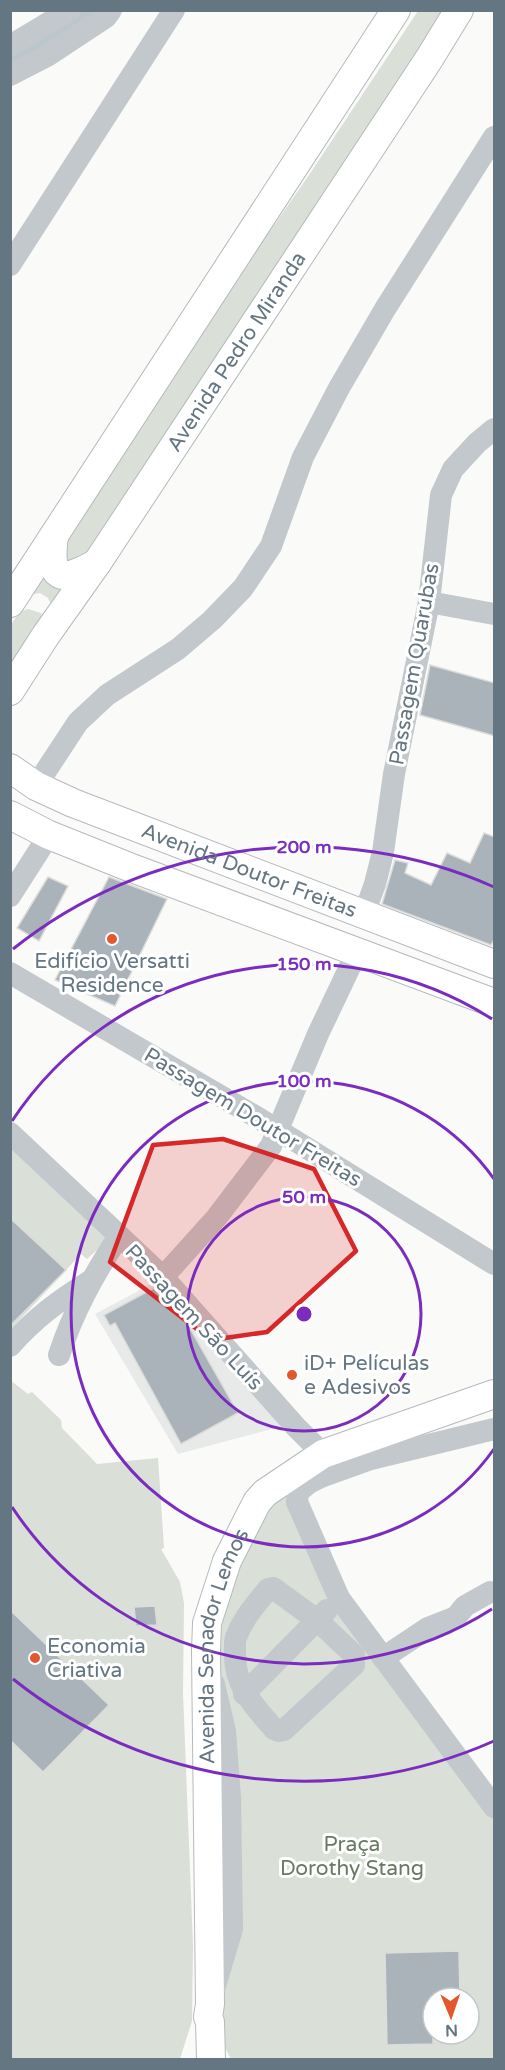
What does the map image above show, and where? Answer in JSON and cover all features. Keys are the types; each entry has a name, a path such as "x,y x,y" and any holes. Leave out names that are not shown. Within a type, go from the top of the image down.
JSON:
{"main road":[{"path":"10,605 396,10"},
{"name":"Avenida Pedro Miranda","path":"10,691 97,563 459,10"},
{"path":"54,536 51,557 53,568 59,573 67,576 77,574 97,563"},
{"path":"10,605 25,599 36,598 43,601 48,608 49,616 46,635"},
{"name":"Avenida Doutor Freitas","path":"10,768 36,786 72,803 363,914 492,957"},
{"name":"Avenida Doutor Freitas","path":"10,815 49,835 129,867 495,1003"},
{"name":"Avenida Senador Lemos","path":"210,2053 206,1651 207,1623 227,1561 265,1493 323,1454 495,1394"}],"street":[{"path":"10,46 70,10"},
{"path":"10,75 47,56 106,16 111,10"},
{"path":"10,265 174,10"},
{"path":"36,786 78,722 107,695 178,649 212,620 243,588 271,546 303,456 339,388 495,137"},
{"name":"Passagem Quarubas","path":"363,914 375,884 383,852 394,774 429,602 441,495 453,469 477,443 495,429"},
{"path":"429,602 495,614"},
{"path":"10,896 49,835"},
{"path":"163,1277 217,1217 270,1146 318,1034 357,952"},
{"name":"Passagem Doutor Freitas","path":"10,973 278,1130 495,1264"},
{"name":"Passagem São Luís","path":"10,1133 163,1277 296,1427 323,1454"},
{"path":"59,1355 70,1323 90,1281 119,1236"},
{"path":"10,1346 30,1324 58,1301 90,1281"},
{"path":"495,1430 371,1459 309,1482 298,1492 297,1502 339,1598 495,1807"},
{"path":"268,1589 278,1589 317,1620 354,1655 354,1665 284,1730 279,1731 274,1729 244,1694 237,1676 236,1637 247,1616 268,1589"},
{"path":"383,1658 428,1628 456,1617 465,1606 490,1592"},
{"path":"244,1694 339,1598"}],"highlighted area":[{"path":"223,1139 314,1169 356,1251 267,1332 211,1340 110,1262 153,1145"}],"shaded area":[{"path":"81,11 101,11 11,68 11,55"},
{"path":"157,1281 287,1425 178,1454 95,1314"}],"green space":[{"path":"418,11 448,11 94,553 65,570 57,546"},
{"path":"47,557 69,579 53,608 48,598 40,593 21,596"},
{"path":"28,609 41,613 44,621 11,676 11,625 19,612"},
{"path":"10,1145 111,1237 87,1259 81,1254 11,1329"},
{"path":"10,1380 28,1394 32,1392 61,1420 62,1428 97,1464 158,1458 164,1548 161,1549 180,1582 184,1603 183,1693 193,1946 192,2021 180,2059 11,2059"},
{"name":"Praça Dorothy Stang","path":"289,1475 339,1598 494,1807 494,2059 231,2059 211,2021 206,1651 227,1561"}],"building":[{"path":"430,665 495,683 495,736 420,715"},
{"path":"484,833 495,837 495,938 491,945 382,904 395,860 408,863 405,873 431,885 447,853 470,863"},
{"path":"48,877 68,886 39,941 17,928"},
{"name":"Edifício Versatti Residence","path":"109,877 167,899 115,1006 55,980"},
{"path":"10,1218 66,1270 10,1326"},
{"path":"154,1288 175,1314 177,1313 188,1325 238,1413 181,1444 115,1323 110,1326 104,1315"},
{"path":"155,1606 157,1625 136,1626 134,1607"},
{"name":"Economia Criativa","path":"10,1610 109,1705 43,1772 10,1740"},
{"path":"459,1951 460,1986 421,1986 421,2044 387,2045 385,1953"}],"place":[{"name":"Edifício Versatti Residence","path":"112,939"},
{"name":"iD+ Películas e Adesivos","path":"292,1375"},
{"name":"Economia Criativa","path":"35,1658"}]}
